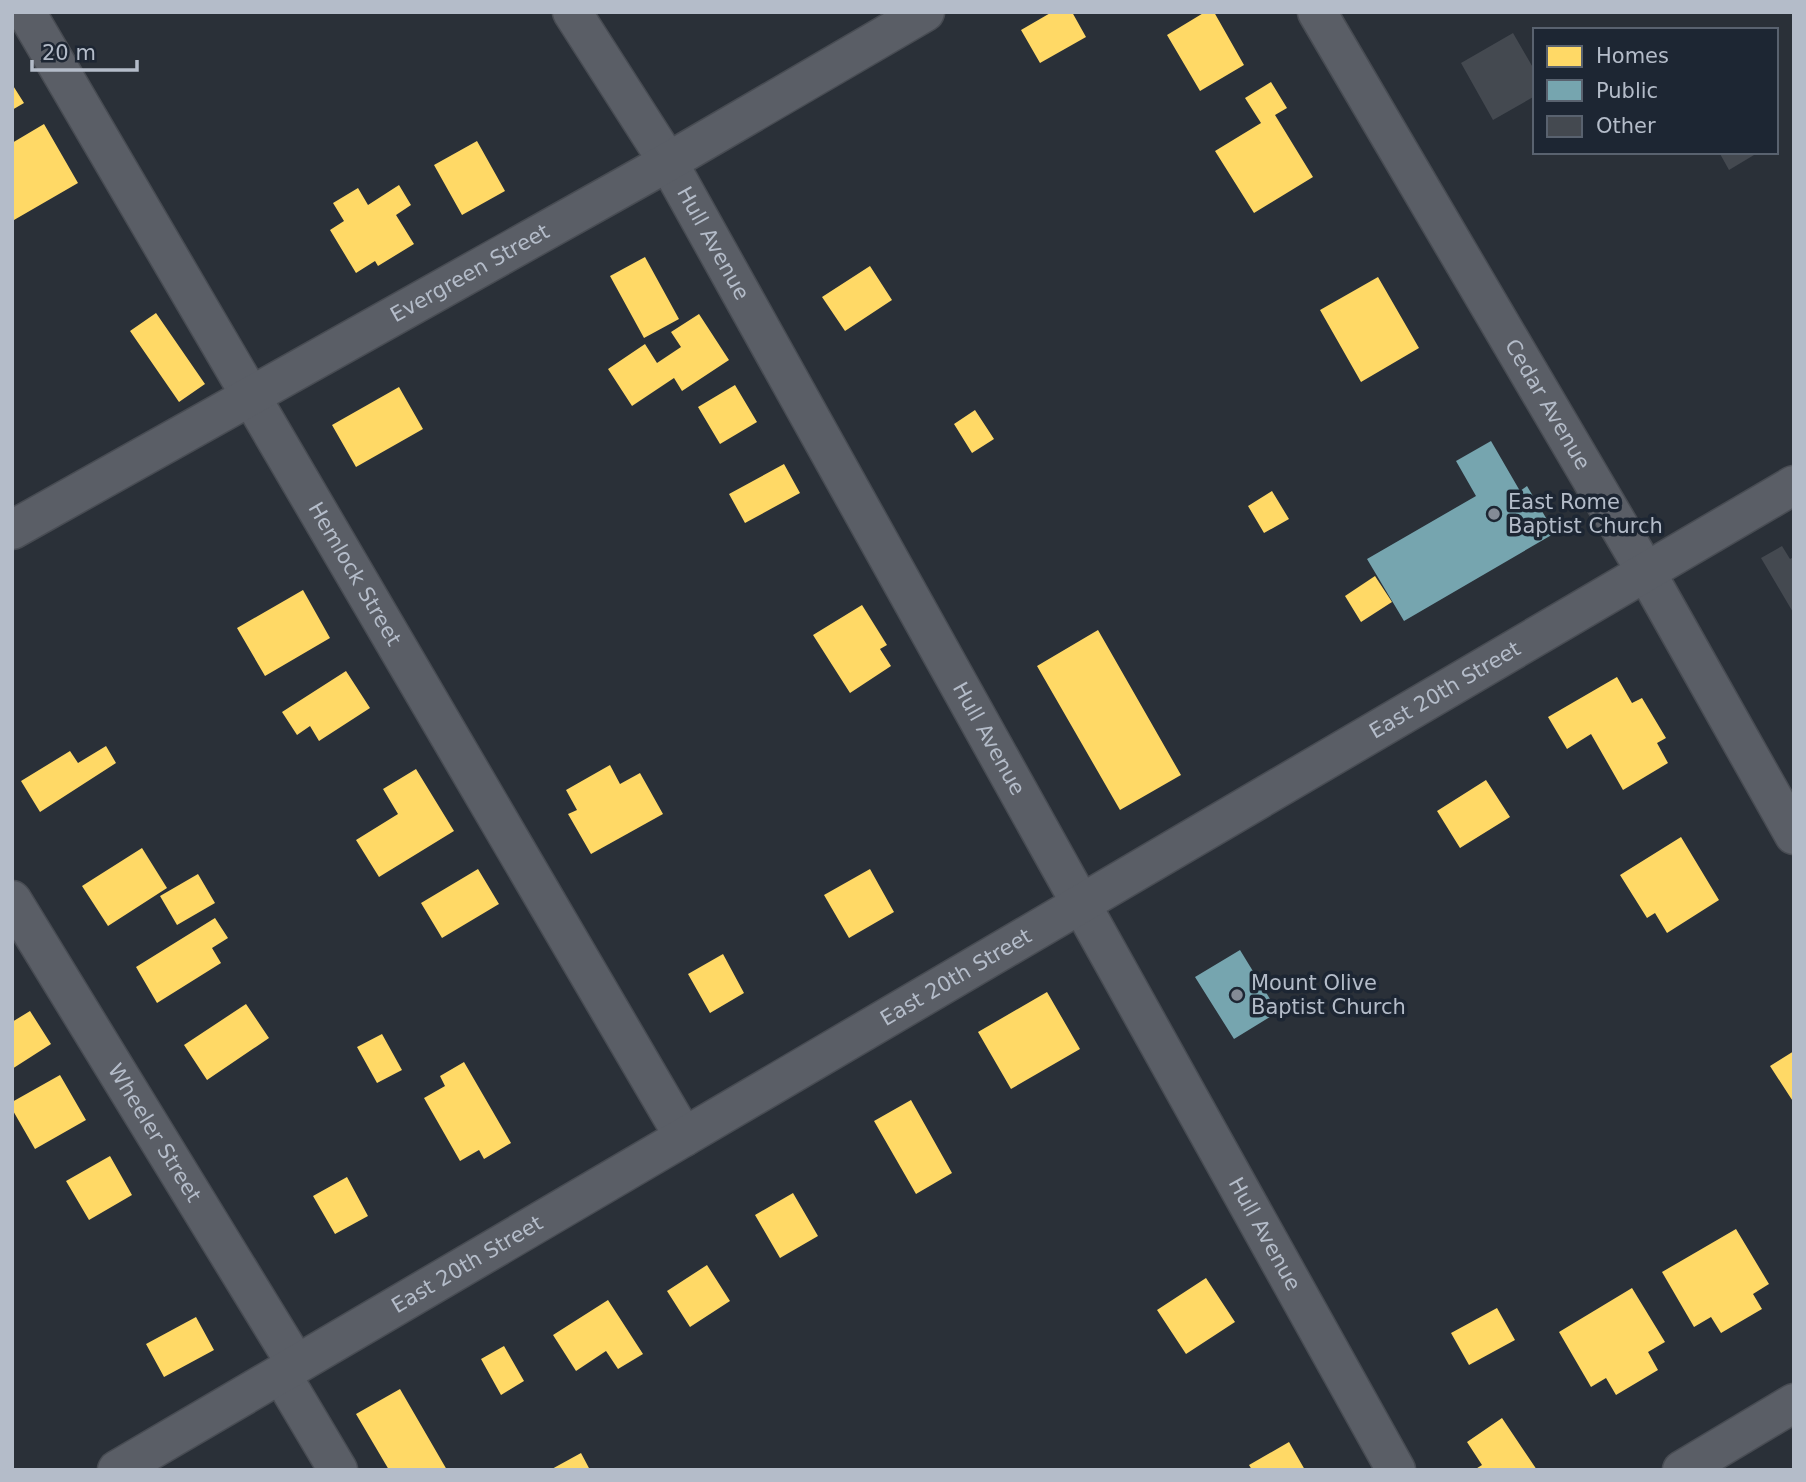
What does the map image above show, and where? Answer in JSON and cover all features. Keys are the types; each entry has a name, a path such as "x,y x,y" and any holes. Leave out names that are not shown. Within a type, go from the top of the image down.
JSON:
{"street":[{"name":"Hemlock Street","path":"26,12 684,1137"},
{"name":"Hull Avenue","path":"572,12 668,162 1396,1470"},
{"name":"Evergreen Street","path":"12,530 668,162 925,12"},
{"name":"Cedar Avenue","path":"1317,12 1646,572 1794,835"},
{"name":"East 20th Street","path":"117,1470 1081,901 1794,485"},
{"name":"Wheeler Street","path":"12,901 288,1369 338,1470"},
{"path":"1682,1470 1794,1403"}],"building: Homes":[{"path":"1052,12 1072,12 1086,37 1040,63 1021,30"},
{"path":"1205,12 1214,12 1244,65 1200,91 1167,35"},
{"path":"1271,82 1287,108 1275,115 1313,177 1254,213 1215,151 1261,123 1245,98"},
{"path":"12,84 24,103 12,110"},
{"path":"44,124 78,183 14,220 12,143"},
{"path":"477,141 505,191 462,215 434,165"},
{"path":"399,185 411,205 396,215 414,244 378,266 375,261 356,273 330,230 344,221 333,203 358,188 368,205"},
{"path":"645,257 679,319 644,338 610,276"},
{"path":"870,266 892,300 845,331 822,297"},
{"path":"1378,277 1419,348 1361,382 1320,310"},
{"path":"156,313 205,384 179,402 130,331"},
{"path":"699,314 729,360 682,391 674,378 632,406 608,369 645,344 657,363 681,347 671,332"},
{"path":"735,385 757,422 720,444 698,407"},
{"path":"399,387 423,429 356,467 332,425"},
{"path":"975,410 994,439 972,453 954,424"},
{"path":"784,464 800,493 745,523 729,494"},
{"path":"1272,491 1289,519 1264,533 1248,506"},
{"path":"1375,576 1392,602 1361,622 1345,596"},
{"path":"303,590 330,638 265,676 237,628"},
{"path":"862,605 887,645 880,649 891,666 850,693 813,635"},
{"path":"1098,630 1181,775 1120,810 1037,666"},
{"path":"346,671 370,708 319,741 310,726 297,735 282,712"},
{"path":"1617,677 1632,703 1642,698 1666,738 1657,743 1668,763 1623,790 1591,734 1567,749 1548,717"},
{"path":"106,746 116,763 40,812 21,781 70,751 78,763"},
{"path":"610,765 620,784 640,773 663,814 591,854 568,814 577,810 566,790"},
{"path":"416,769 454,831 379,877 356,840 398,814 383,789"},
{"path":"1486,780 1510,817 1460,848 1437,811"},
{"path":"1681,837 1719,900 1667,933 1655,913 1647,918 1620,875"},
{"path":"142,848 167,888 108,926 82,886"},
{"path":"478,869 499,904 442,938 421,903"},
{"path":"870,869 894,912 849,938 824,895"},
{"path":"198,874 215,903 177,925 160,896"},
{"path":"215,918 228,938 212,948 221,963 157,1003 136,967"},
{"path":"723,954 744,993 710,1013 688,974"},
{"path":"1047,992 1080,1049 1011,1089 978,1032"},
{"path":"246,1004 269,1038 207,1080 184,1045"},
{"path":"30,1011 51,1044 12,1069 12,1022"},
{"path":"382,1034 402,1070 377,1083 357,1047"},
{"path":"1794,1051 1794,1103 1770,1066"},
{"path":"464,1062 511,1143 484,1159 479,1150 460,1161 424,1098 445,1086 440,1076"},
{"path":"60,1075 86,1120 35,1149 12,1109 12,1102"},
{"path":"911,1100 952,1173 916,1194 874,1121"},
{"path":"110,1156 132,1195 89,1220 66,1181"},
{"path":"347,1177 368,1216 335,1234 313,1196"},
{"path":"793,1193 818,1236 780,1258 755,1215"},
{"path":"1736,1229 1769,1284 1753,1294 1762,1309 1721,1333 1711,1317 1694,1327 1662,1272"},
{"path":"707,1265 730,1301 690,1327 667,1291"},
{"path":"1206,1278 1235,1322 1186,1354 1157,1310"},
{"path":"1632,1288 1665,1342 1648,1352 1658,1370 1616,1395 1606,1378 1591,1387 1559,1332"},
{"path":"608,1300 643,1354 618,1369 606,1351 576,1371 553,1335"},
{"path":"1497,1308 1515,1340 1469,1365 1451,1333"},
{"path":"196,1317 214,1350 164,1377 146,1344"},
{"path":"504,1346 524,1381 501,1395 481,1359"},
{"path":"400,1389 447,1470 389,1470 356,1414"},
{"path":"1502,1418 1537,1470 1474,1470 1482,1465 1467,1442"},
{"path":"1289,1442 1305,1470 1252,1470 1249,1465"},
{"path":"581,1453 590,1470 550,1470"}],"building: Public":[{"name":"East Rome Baptist Church","path":"1491,441 1520,491 1527,486 1555,533 1404,621 1367,559 1476,496 1456,461"},
{"name":"Mount Olive Baptist Church","path":"1240,950 1278,1012 1234,1039 1195,977"}],"building: Other":[{"path":"1513,33 1533,68 1533,97 1493,120 1461,63"},
{"path":"1720,154 1756,154 1729,170"},
{"path":"1782,546 1790,559 1794,557 1794,614 1761,558"}],"place":[{"name":"East Rome Baptist Church","path":"1494,514"},
{"name":"Mount Olive Baptist Church","path":"1237,995"}]}
